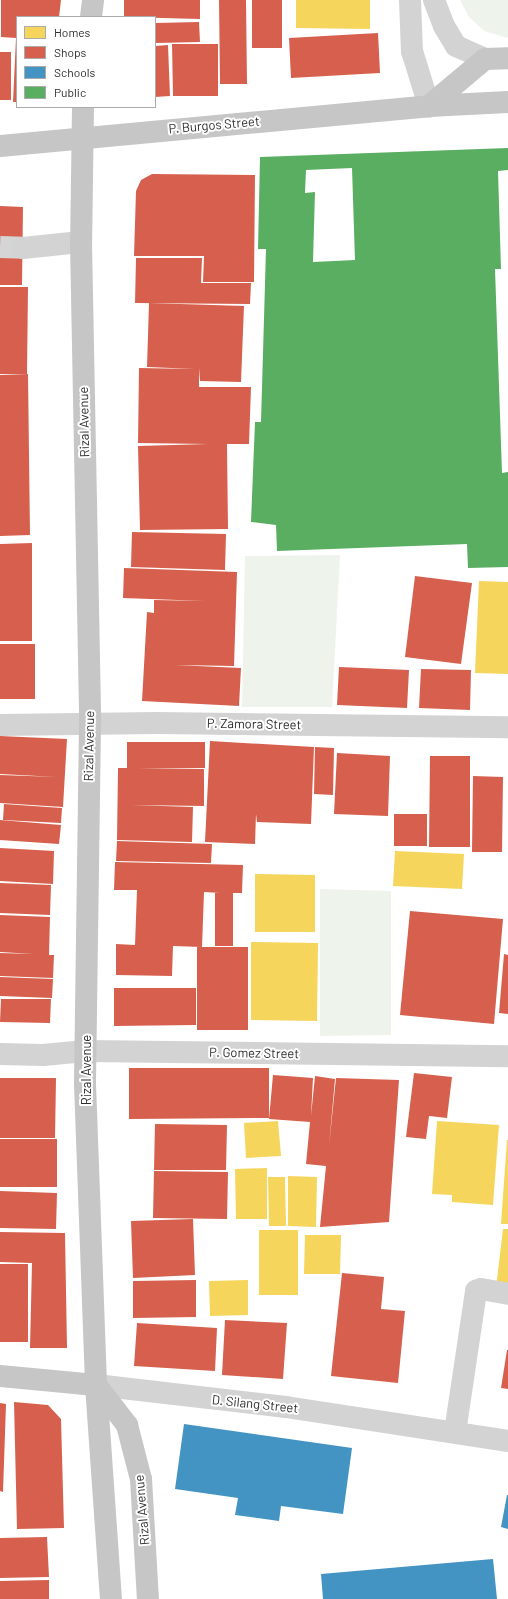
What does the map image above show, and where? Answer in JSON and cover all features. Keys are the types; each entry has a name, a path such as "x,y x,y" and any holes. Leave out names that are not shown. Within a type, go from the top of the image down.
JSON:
{"main road":[{"path":"91,16 93,0"},
{"path":"428,106 485,59 508,58"},
{"name":"P. Burgos Street","path":"0,146 82,136 428,106 508,102"},
{"name":"Rizal Avenue","path":"83,108 81,242 90,724 86,1051 96,1385 111,1599"},
{"name":"D. Silang Street","path":"0,1376 96,1385"},
{"name":"Rizal Avenue","path":"96,1385 127,1425 141,1479 148,1599"}],"street":[{"path":"410,0 412,50 428,106"},
{"path":"434,0 444,26 456,46 485,59"},
{"path":"23,248 81,242"},
{"name":"P. Zamora Street","path":"0,725 90,724 508,727"},
{"name":"P. Gomez Street","path":"0,1054 43,1055 86,1051 508,1056"},
{"path":"455,1432 476,1291 481,1289 508,1294"},
{"name":"D. Silang Street","path":"96,1385 286,1407 508,1441"}],"shaded area":[{"path":"460,0 508,0 508,38 484,31 469,17"},
{"path":"340,555 332,707 242,707 245,556"},
{"path":"320,889 391,891 391,1035 320,1036"}],"building: Homes":[{"path":"296,0 370,0 370,29 296,28"},
{"path":"479,581 508,582 508,674 475,673"},
{"path":"395,851 464,854 462,889 393,886"},
{"path":"255,874 315,875 315,932 255,932"},
{"path":"251,942 318,943 317,1021 251,1020"},
{"path":"278,1121 281,1156 246,1158 244,1123"},
{"path":"437,1121 499,1125 493,1205 452,1202 452,1195 432,1194"},
{"path":"507,1140 508,1224 501,1224"},
{"path":"267,1168 267,1219 236,1219 235,1169"},
{"path":"288,1176 317,1177 316,1227 288,1226"},
{"path":"268,1177 285,1177 286,1226 269,1226"},
{"path":"503,1229 508,1229 508,1290 496,1288"},
{"path":"259,1230 298,1230 298,1295 259,1295"},
{"path":"305,1235 341,1235 340,1274 304,1274"},
{"path":"248,1280 248,1315 210,1316 209,1281"}],"building: Shops":[{"path":"1,0 61,0 59,16 16,16 16,38 1,37"},
{"path":"124,0 200,0 200,19 156,18 156,16 124,16"},
{"path":"219,0 246,0 247,84 220,84"},
{"path":"252,0 282,0 282,48 252,48"},
{"path":"199,22 200,42 156,43 156,23"},
{"path":"378,33 380,73 291,78 289,38"},
{"path":"16,38 16,102 13,102"},
{"path":"172,44 218,44 218,96 173,96"},
{"path":"168,45 170,96 156,97 156,46"},
{"path":"0,52 11,52 11,100 0,100"},
{"path":"152,174 255,175 254,282 203,282 204,256 134,256 136,191 141,180"},
{"path":"0,206 23,207 22,285 0,285"},
{"path":"136,258 202,258 201,283 251,283 250,304 135,303"},
{"path":"0,287 28,287 27,374 0,374"},
{"path":"149,303 244,306 241,382 200,381 199,368 199,387 251,387 249,444 227,444 228,529 140,530 138,446 208,444 138,443 139,368 195,369 147,367"},
{"path":"28,374 30,535 0,536 0,375"},
{"path":"132,532 226,534 225,570 131,567"},
{"path":"32,543 32,641 0,641 0,544"},
{"path":"124,568 237,572 234,666 175,665 241,668 239,706 142,701 147,612 154,613 154,600 205,601 123,598"},
{"path":"415,576 472,583 461,664 405,657"},
{"path":"0,644 35,644 35,699 0,699"},
{"path":"339,667 409,670 407,708 337,705"},
{"path":"421,669 471,670 470,710 419,708"},
{"path":"0,736 67,739 63,807 0,803 0,775 57,777 0,774"},
{"path":"210,741 314,747 311,824 257,822 256,814 255,844 205,842"},
{"path":"127,742 205,742 205,768 138,768 204,769 204,806 131,805 193,807 192,842 117,840 118,768 127,768"},
{"path":"315,747 334,748 333,795 314,794"},
{"path":"337,753 390,756 388,816 334,814"},
{"path":"430,756 470,756 470,847 429,847"},
{"path":"473,776 503,777 502,852 472,852"},
{"path":"4,804 62,808 61,823 3,820"},
{"path":"394,814 427,814 427,846 394,846"},
{"path":"0,820 61,825 59,844 0,840"},
{"path":"117,841 212,844 211,863 116,861"},
{"path":"0,848 54,851 53,884 0,881"},
{"path":"115,862 243,865 242,893 233,893 233,946 215,946 215,893 220,893 204,892 202,947 173,946 172,976 116,975 116,944 135,945 137,890 114,890"},
{"path":"0,883 51,885 50,915 0,913"},
{"path":"410,911 503,919 494,1024 400,1015"},
{"path":"0,915 50,917 49,955 54,955 53,978 0,976 0,953 34,954 0,952"},
{"path":"197,947 248,947 248,1030 197,1030"},
{"path":"504,954 508,955 508,1014 499,1013"},
{"path":"0,977 53,979 52,998 0,996"},
{"path":"114,988 196,988 196,1025 114,1026"},
{"path":"1,999 51,999 50,1023 0,1022"},
{"path":"129,1068 269,1068 269,1118 129,1119"},
{"path":"414,1073 452,1077 447,1118 429,1116 426,1139 406,1137"},
{"path":"273,1075 313,1078 311,1116 315,1076 335,1079 329,1146 336,1078 399,1080 389,1222 320,1227 326,1166 306,1164 310,1122 269,1119"},
{"path":"0,1078 56,1078 55,1138 0,1138"},
{"path":"155,1124 227,1125 226,1170 154,1170"},
{"path":"0,1139 57,1139 57,1187 0,1187"},
{"path":"154,1171 228,1172 227,1219 153,1218"},
{"path":"0,1191 57,1193 56,1229 0,1228"},
{"path":"193,1219 195,1275 133,1278 131,1221"},
{"path":"0,1232 65,1233 67,1348 30,1348 32,1263 0,1262"},
{"path":"0,1264 28,1264 28,1342 0,1342"},
{"path":"342,1273 384,1277 381,1309 405,1311 398,1383 331,1376"},
{"path":"196,1280 196,1317 133,1318 133,1281"},
{"path":"225,1320 287,1323 283,1379 222,1375"},
{"path":"137,1323 217,1328 215,1371 134,1366"},
{"path":"508,1350 508,1389 501,1388"},
{"path":"14,1402 48,1405 61,1419 64,1528 17,1529"},
{"path":"0,1403 6,1404 3,1492 0,1491"},
{"path":"47,1537 49,1577 0,1578 0,1538"},
{"path":"49,1580 49,1599 0,1599 0,1581"}],"building: Schools":[{"path":"184,1424 352,1448 343,1514 281,1506 279,1521 235,1515 238,1498 175,1489"},
{"path":"508,1495 508,1529 501,1527"},
{"path":"493,1559 497,1599 323,1599 321,1574"}],"building: Public":[{"path":"508,148 508,170 498,171 501,269 495,269 502,473 508,472 508,567 468,568 467,544 277,551 276,525 251,522 255,422 261,422 266,249 258,249 260,157","holes":["352,168 355,260 313,262 315,192 305,193 306,170"]}],"tunnel":[{"path":"0,247 23,248"}]}
